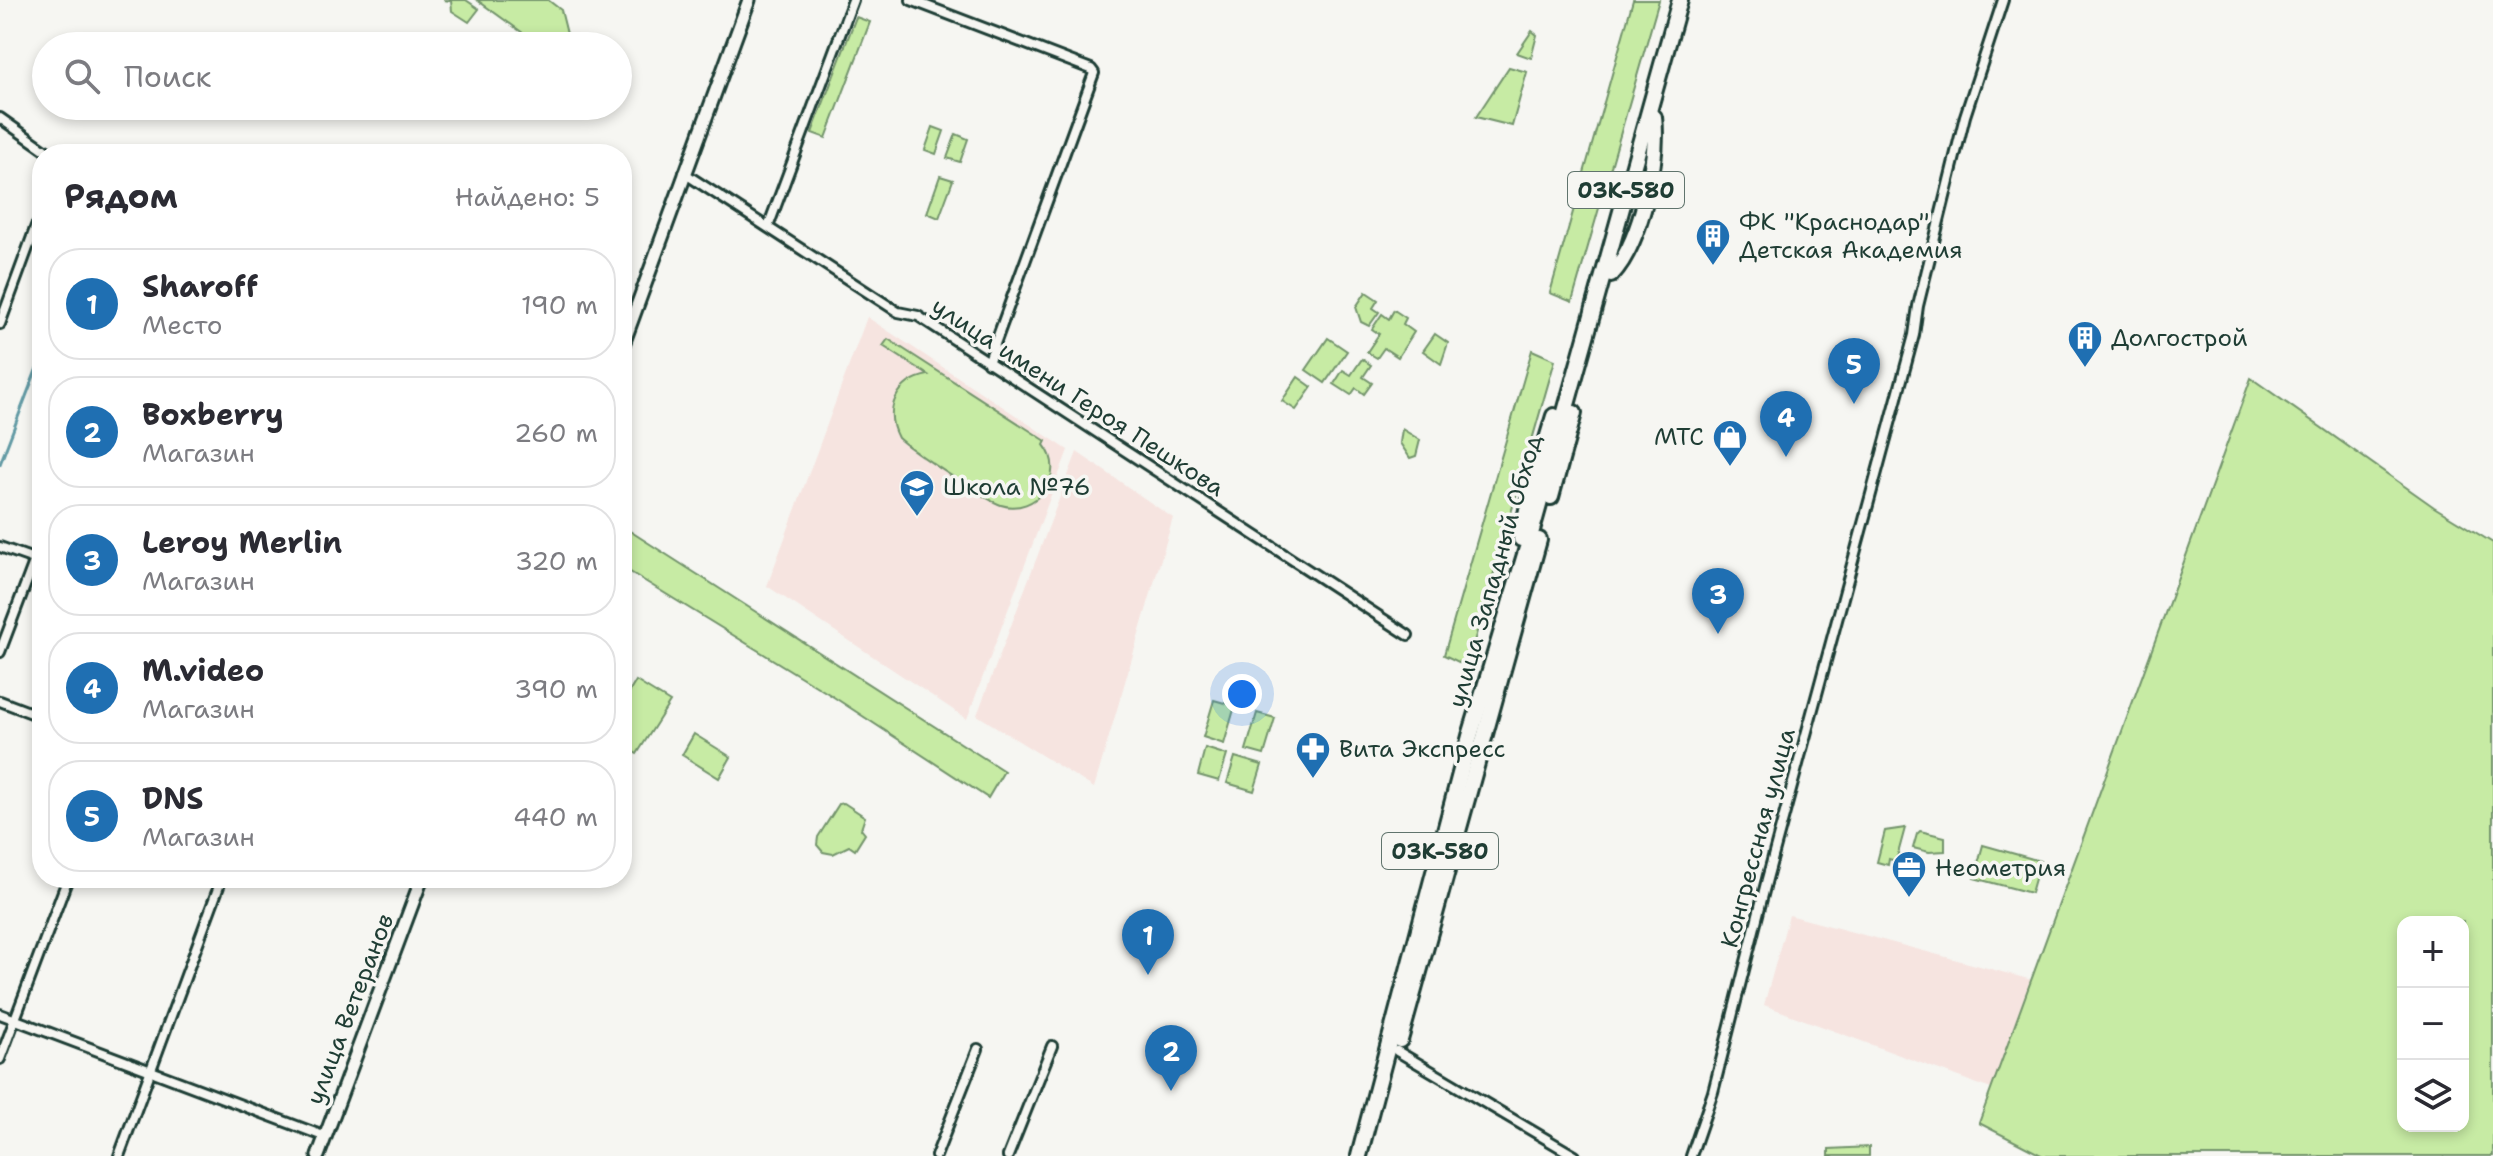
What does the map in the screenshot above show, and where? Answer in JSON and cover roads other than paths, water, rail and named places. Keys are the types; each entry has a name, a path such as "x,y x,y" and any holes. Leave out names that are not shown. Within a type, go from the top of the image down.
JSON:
{"highway":[{"name":"улица Западный Обход","path":"1359,1156 1470,736 1680,0"},
{"name":"улица Западный Обход","path":"1368,1156 1687,0"}],"street":[{"path":"632,319 746,0"},
{"path":"632,307 746,0"},
{"path":"768,227 853,0"},
{"path":"911,0 1091,69 1094,73 988,363"},
{"name":"Конгрессная улица","path":"1691,1156 1713,1092 1767,879 1863,529 1914,335 1918,306 1965,116 2003,0"},
{"path":"0,118 37,144"},
{"name":"улица имени Героя Пешкова","path":"684,173 898,312 918,316 1408,635"},
{"path":"0,324 32,237"},
{"path":"0,547 32,558"},
{"path":"0,652 32,577"},
{"path":"0,701 32,713"},
{"path":"0,1059 64,888"},
{"path":"119,1156 218,888"},
{"name":"улица Ветеранов","path":"321,1156 420,888"},
{"name":"улица Ветеранов","path":"321,1156 420,888"},
{"path":"0,1014 326,1137"},
{"path":"1008,1156 1052,1046"},
{"path":"936,1156 978,1049"},
{"path":"1397,1051 1575,1156"}],"waterway":[{"path":"0,464 32,381"}],"place":[{"name":"ФК \"Краснодар\" Детская Академия","path":"1713,267"},
{"name":"Долгострой","path":"2085,369"},
{"name":"DNS","path":"1854,404"},
{"name":"M.video","path":"1786,457"},
{"name":"МТС","path":"1730,468"},
{"name":"Школа №76","path":"917,518"},
{"name":"Leroy Merlin","path":"1718,634"},
{"name":"Вита Экспресс","path":"1313,780"},
{"name":"Неометрия","path":"1909,899"},
{"name":"Sharoff","path":"1148,975"},
{"name":"Boxberry","path":"1171,1091"}]}
